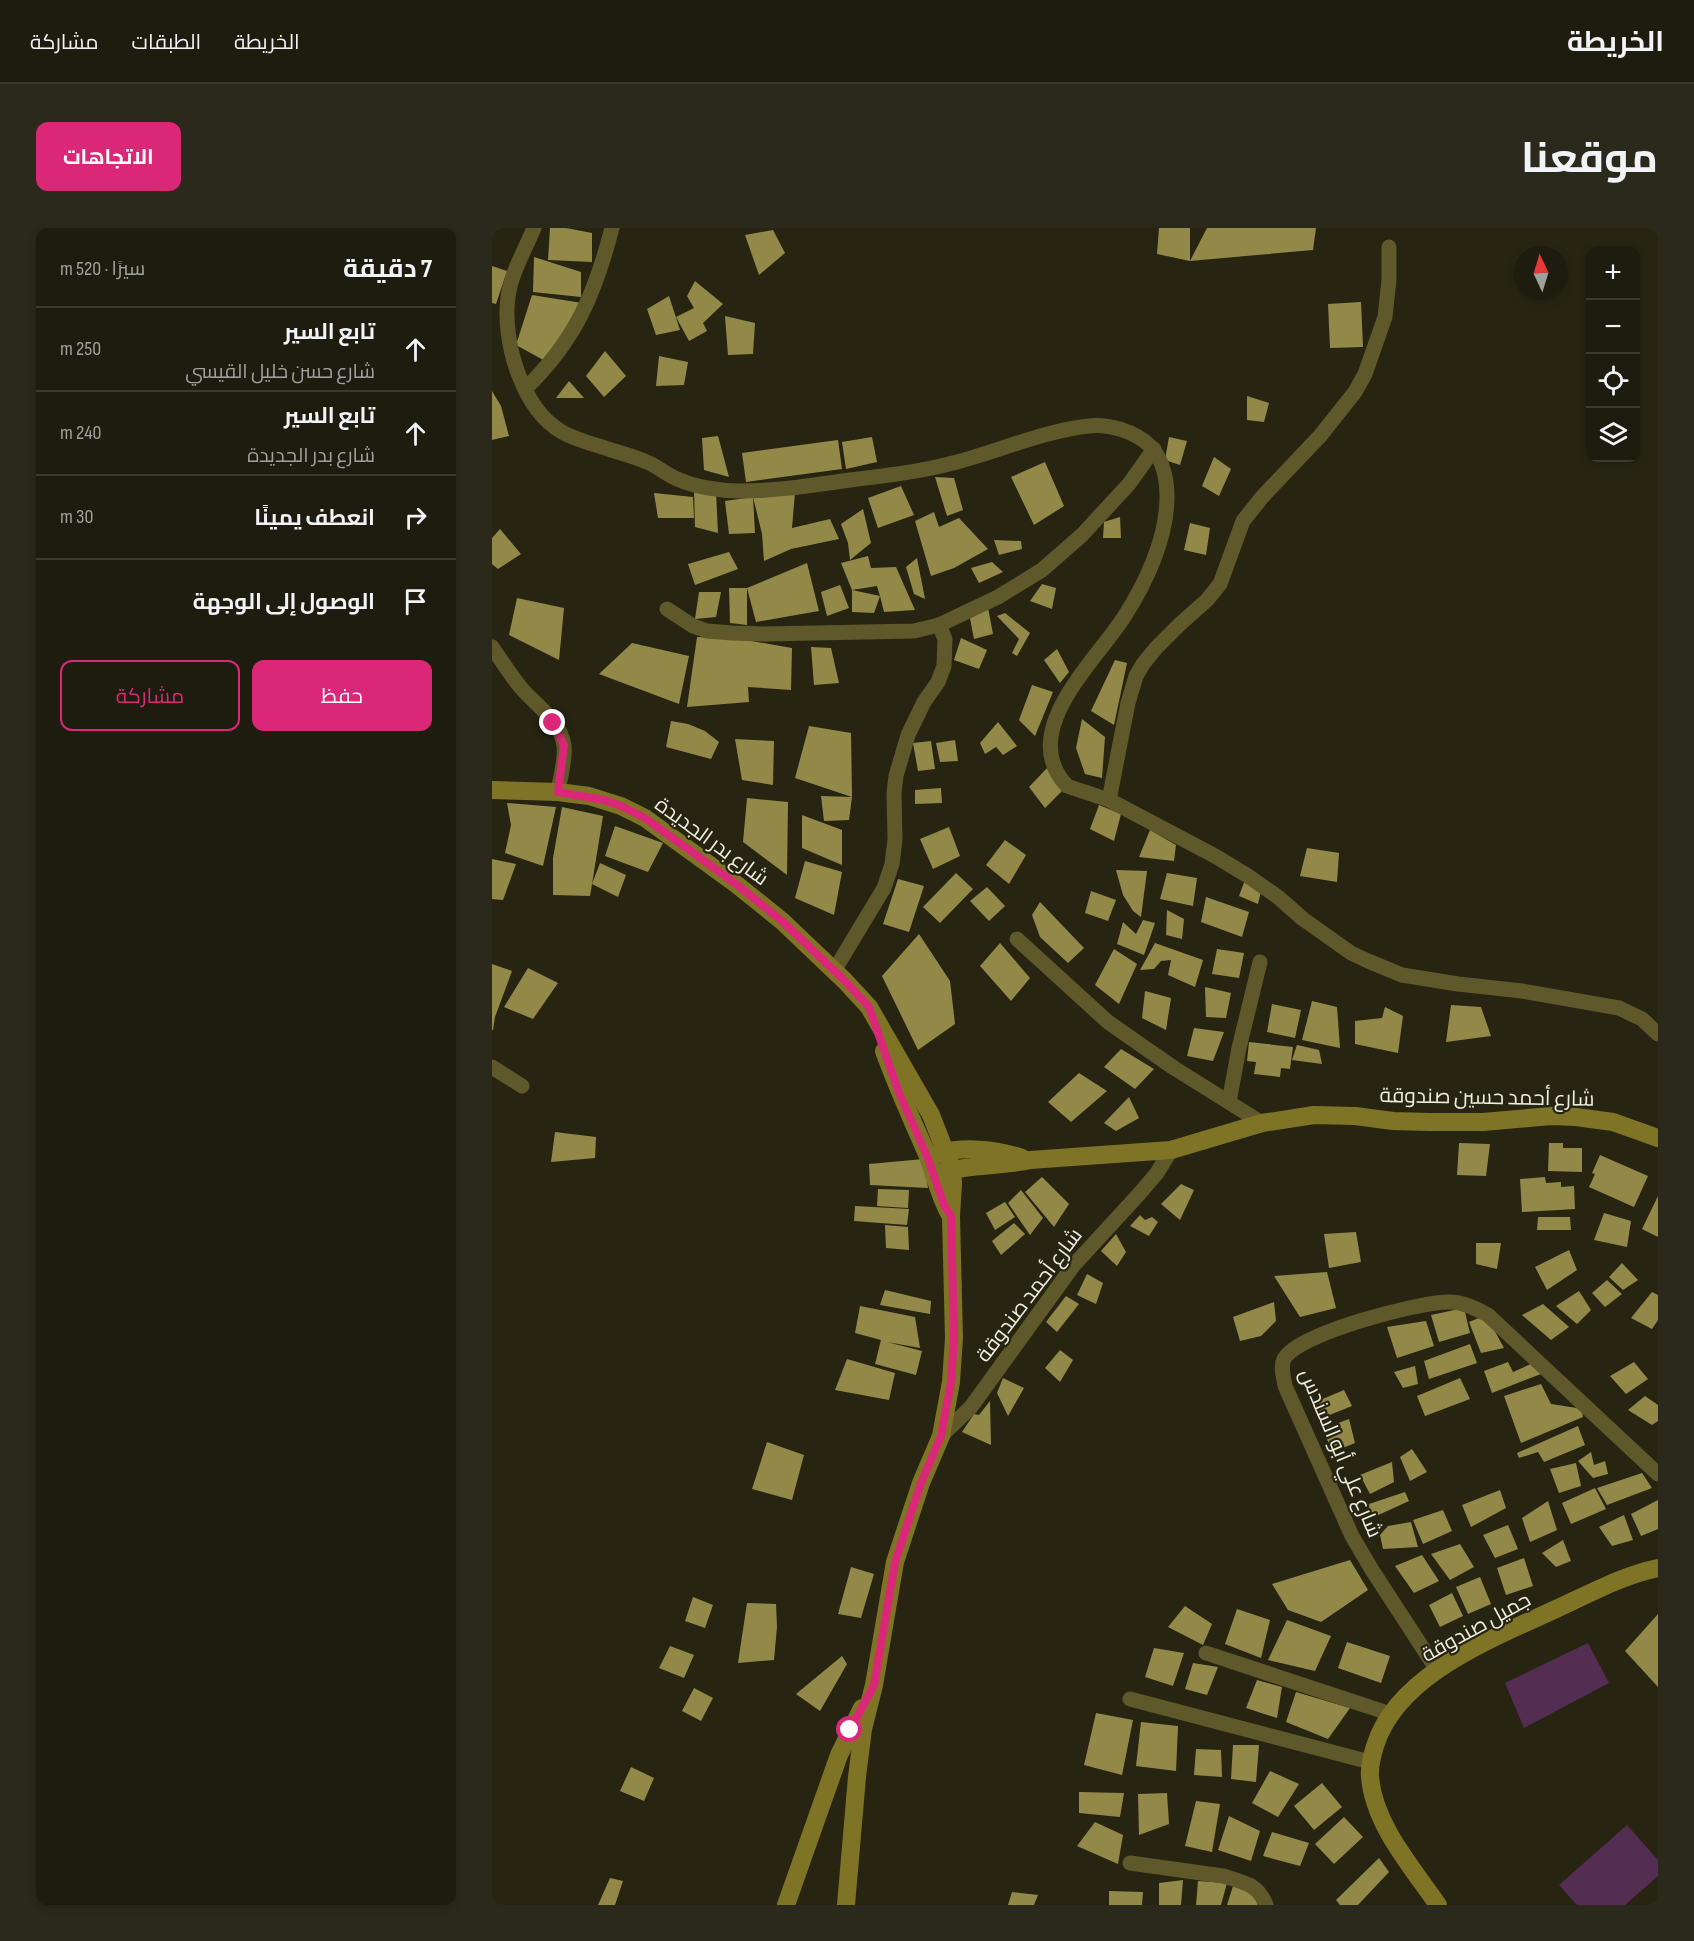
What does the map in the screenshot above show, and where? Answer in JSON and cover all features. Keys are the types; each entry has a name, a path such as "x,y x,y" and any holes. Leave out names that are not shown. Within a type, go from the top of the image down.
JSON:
{"main road":[{"name":"شارع بدر الجديدة","path":"492,790 558,792 604,800 621,806 645,818 736,884 782,921 869,1007 931,1115 952,1169 954,1338 951,1382 941,1436 921,1483 895,1562 874,1685"},
{"name":"شارع بدر الجديدة","path":"869,1007 899,1093 927,1156 944,1205 951,1216"},
{"name":"شارع أحمد حسين صندوقة","path":"934,1175 952,1169 1030,1160 1171,1150 1262,1123 1314,1115 1430,1122 1483,1122 1551,1116 1576,1117 1613,1122 1658,1138"},
{"name":"شارع أحمد حسين صندوقة","path":"927,1156 946,1151 995,1152 1013,1154 1030,1160"},
{"name":"جميل صندوقة","path":"1438,1905 1401,1852 1383,1821 1371,1785 1370,1762 1378,1737 1391,1714 1400,1702 1437,1671 1458,1657 1510,1630 1636,1575 1658,1568"},
{"path":"786,1905 839,1755 874,1685"},
{"path":"846,1905 863,1728 874,1685"}],"street":[{"path":"534,228 514,275 507,300 514,362 525,389 538,412 562,432 647,462 674,478 700,486 736,491 787,489 951,464 1089,426 1101,426 1137,436 1154,449 1166,478 1167,506 1161,537 1153,559 1125,616 1082,673 1055,720 1050,742 1053,761 1063,781 1073,789 1109,800 1167,829 1248,876 1278,897 1303,919 1351,953 1368,962 1402,975 1522,991 1618,1008 1642,1020 1658,1034"},
{"path":"525,389 547,368 570,337 587,306 604,262 612,228"},
{"path":"1109,800 1128,703 1136,676 1143,664 1220,584 1243,521 1320,436 1355,392 1365,374 1385,317 1389,280 1389,247"},
{"path":"667,609 693,627 707,631 732,633 914,631 939,625 998,597 1042,570 1082,535 1129,484 1154,449"},
{"path":"834,971 884,888 892,864 895,840 896,776 908,735 924,702 938,682 944,666 945,639 939,625"},
{"path":"492,647 560,735 564,745 564,754 558,792"},
{"path":"1017,939 1108,1022 1174,1068 1262,1123"},
{"path":"1229,1102 1239,1048 1260,962"},
{"path":"492,1067 522,1086"},
{"name":"شارع أحمد صندوقة","path":"941,1436 971,1407 1072,1266 1140,1194 1157,1173 1171,1150"},
{"name":"شارع علي أبو السندس","path":"1437,1671 1352,1536 1285,1386 1282,1363 1293,1348 1315,1337 1359,1321 1435,1302 1458,1302 1468,1305 1488,1315 1658,1474"},
{"path":"1206,1653 1391,1714"},
{"path":"1130,1699 1370,1762"},
{"path":"1130,1863 1223,1876 1236,1880 1260,1892 1266,1905"}],"shaded area":[{"path":"1588,1643 1609,1683 1524,1728 1505,1683"},
{"path":"1627,1825 1658,1860 1658,1876 1625,1905 1577,1905 1559,1885"}],"building":[{"path":"550,228 566,228 592,233 592,262 548,260"},
{"path":"1159,228 1190,228 1190,261 1157,254"},
{"path":"1207,228 1316,228 1313,250 1190,261"},
{"path":"773,230 785,253 759,275 745,235"},
{"path":"534,257 581,272 581,297 533,292"},
{"path":"492,266 507,271 496,304 492,303"},
{"path":"695,281 723,304 703,323 707,331 689,341 676,317 694,308 687,296"},
{"path":"532,295 582,303 547,362 516,345"},
{"path":"669,296 680,330 656,335 647,309"},
{"path":"1361,302 1363,347 1330,348 1328,304"},
{"path":"725,316 755,323 753,354 728,355"},
{"path":"605,351 626,376 604,397 586,376"},
{"path":"659,356 688,362 684,385 656,386"},
{"path":"569,381 584,398 556,398"},
{"path":"492,391 501,406 509,436 492,440"},
{"path":"1247,396 1269,403 1264,422 1247,420"},
{"path":"718,436 729,477 704,470 702,438"},
{"path":"872,437 877,462 846,469 842,442"},
{"path":"1169,437 1187,441 1180,465 1165,460"},
{"path":"838,440 842,469 746,482 742,453"},
{"path":"1214,457 1231,469 1219,496 1202,486"},
{"path":"1045,462 1064,506 1034,525 1011,477"},
{"path":"935,477 954,478 963,510 947,516"},
{"path":"901,486 914,515 878,528 868,498"},
{"path":"694,489 716,492 718,533 695,527"},
{"path":"795,492 792,528 830,519 839,539 791,549 764,561 762,534 753,497"},
{"path":"654,493 693,497 694,518 658,518"},
{"path":"753,497 755,533 729,534 725,501"},
{"path":"863,509 871,543 850,560 848,543 841,524"},
{"path":"934,512 939,527 959,518 988,549 954,568 931,576 915,521"},
{"path":"1120,517 1121,538 1103,538 1104,522"},
{"path":"1190,523 1210,528 1206,555 1184,550"},
{"path":"500,529 521,554 498,569 492,564 492,538"},
{"path":"994,540 1021,541 1022,549 999,555"},
{"path":"729,552 738,569 695,585 688,564"},
{"path":"868,556 871,568 896,567 915,610 884,612 877,586 852,590 841,563"},
{"path":"917,558 925,599 914,594 906,567"},
{"path":"992,562 1003,572 979,583 971,568"},
{"path":"807,563 819,611 756,622 747,588"},
{"path":"1042,584 1056,588 1052,609 1030,601"},
{"path":"840,585 849,608 827,616 821,592"},
{"path":"729,588 747,588 747,625 730,623"},
{"path":"852,590 880,596 874,613 852,612"},
{"path":"699,592 721,592 716,617 695,619"},
{"path":"517,598 564,608 559,660 509,635"},
{"path":"988,608 993,634 974,639 969,613"},
{"path":"1005,613 1030,633 1017,656 1012,653 1019,639 997,616"},
{"path":"697,637 746,640 792,648 791,690 748,687 749,702 687,707"},
{"path":"961,638 987,650 979,669 954,660"},
{"path":"632,643 689,656 679,704 599,674"},
{"path":"811,647 831,648 839,683 814,685"},
{"path":"1057,649 1069,672 1060,683 1044,660"},
{"path":"1115,660 1127,663 1114,725 1091,711"},
{"path":"1032,685 1053,692 1035,736 1019,720"},
{"path":"1082,719 1105,737 1102,778 1085,774 1076,748"},
{"path":"671,721 688,724 705,731 719,742 711,759 666,747"},
{"path":"998,722 1017,746 1003,755 996,747 985,754 980,743"},
{"path":"809,726 851,733 852,797 795,778"},
{"path":"735,739 774,741 773,785 742,780"},
{"path":"955,740 958,761 940,762 936,743"},
{"path":"931,741 935,769 918,771 913,743"},
{"path":"1050,765 1064,789 1045,808 1029,787"},
{"path":"941,788 942,803 915,804 915,790"},
{"path":"821,796 852,797 849,820 824,821"},
{"path":"747,798 788,802 787,875 743,842"},
{"path":"507,803 556,807 543,866 505,853 511,825"},
{"path":"1099,805 1121,814 1114,841 1090,829"},
{"path":"562,807 603,816 590,896 553,895 553,858"},
{"path":"802,815 842,830 842,865 802,848"},
{"path":"615,826 663,843 648,872 605,856"},
{"path":"949,827 960,856 933,869 920,839"},
{"path":"1150,830 1176,845 1174,861 1139,857"},
{"path":"1005,840 1026,855 1009,884 986,865"},
{"path":"1307,848 1339,853 1337,882 1300,876"},
{"path":"492,859 516,864 503,900 492,899"},
{"path":"805,861 842,872 834,915 795,898"},
{"path":"600,863 626,875 618,897 592,884"},
{"path":"1116,870 1147,871 1141,917 1133,911 1123,895"},
{"path":"956,873 973,889 940,923 923,907"},
{"path":"1167,873 1197,878 1193,906 1160,899"},
{"path":"898,879 924,886 909,932 883,924"},
{"path":"1245,880 1261,891 1258,904 1239,896"},
{"path":"987,887 1005,906 989,921 970,901"},
{"path":"1091,891 1116,900 1108,921 1085,913"},
{"path":"1206,897 1249,912 1242,937 1201,922"},
{"path":"1040,902 1084,948 1068,963 1040,937 1032,915"},
{"path":"1167,910 1184,919 1182,939 1166,935"},
{"path":"1143,920 1155,923 1144,955 1117,944 1123,922 1136,934"},
{"path":"919,934 950,981 955,1024 918,1050 882,976"},
{"path":"1000,943 1030,978 1011,1001 980,966"},
{"path":"1155,943 1203,960 1195,987 1168,975 1171,960 1161,961 1154,969 1140,970"},
{"path":"1114,949 1137,964 1119,1004 1095,985"},
{"path":"1217,949 1244,953 1239,978 1212,974"},
{"path":"492,964 512,971 495,1017 493,1030 492,1030"},
{"path":"528,968 558,983 533,1019 504,1007"},
{"path":"1205,987 1231,993 1226,1018 1206,1017"},
{"path":"1145,991 1171,998 1166,1030 1142,1018"},
{"path":"1312,1001 1337,1007 1340,1048 1302,1040"},
{"path":"1272,1004 1301,1010 1295,1038 1267,1032"},
{"path":"1451,1005 1481,1007 1491,1036 1446,1042"},
{"path":"1385,1007 1403,1016 1398,1053 1355,1044 1355,1021 1382,1018"},
{"path":"1194,1028 1224,1032 1213,1061 1187,1056"},
{"path":"1249,1042 1293,1047 1290,1069 1281,1068 1280,1077 1254,1074 1256,1062 1247,1061"},
{"path":"1297,1045 1319,1050 1322,1064 1292,1060"},
{"path":"1121,1049 1154,1069 1135,1089 1104,1067"},
{"path":"1079,1073 1107,1091 1071,1122 1048,1102"},
{"path":"1129,1097 1139,1118 1116,1131 1104,1123"},
{"path":"555,1132 596,1137 595,1158 551,1162"},
{"path":"1459,1143 1490,1144 1486,1176 1457,1175"},
{"path":"1549,1143 1563,1143 1563,1148 1582,1148 1582,1172 1548,1171"},
{"path":"1600,1155 1648,1176 1634,1207 1589,1187"},
{"path":"924,1159 928,1188 870,1185 869,1164"},
{"path":"1042,1177 1069,1204 1054,1227 1025,1192"},
{"path":"1545,1177 1546,1183 1561,1182 1561,1187 1574,1186 1575,1209 1522,1212 1520,1179"},
{"path":"1181,1184 1194,1190 1180,1220 1161,1204"},
{"path":"878,1189 909,1190 908,1208 877,1206"},
{"path":"1021,1190 1043,1218 1030,1235 1008,1203"},
{"path":"1658,1196 1658,1237 1642,1229"},
{"path":"1005,1202 1015,1217 995,1230 986,1213"},
{"path":"855,1206 909,1209 907,1225 854,1221"},
{"path":"1604,1213 1631,1221 1627,1247 1594,1240"},
{"path":"1140,1215 1145,1220 1152,1217 1158,1222 1149,1236 1130,1226"},
{"path":"1538,1217 1570,1217 1571,1230 1537,1230"},
{"path":"1014,1223 1025,1234 1001,1255 992,1241"},
{"path":"885,1225 908,1227 909,1250 886,1248"},
{"path":"1356,1232 1361,1262 1329,1268 1324,1234"},
{"path":"1116,1234 1126,1252 1117,1266 1101,1251"},
{"path":"1476,1243 1501,1243 1497,1269 1476,1264"},
{"path":"1569,1250 1577,1270 1547,1290 1535,1267"},
{"path":"1622,1263 1638,1280 1623,1290 1609,1277"},
{"path":"1327,1272 1336,1308 1300,1317 1274,1276"},
{"path":"1087,1274 1103,1283 1096,1304 1077,1295"},
{"path":"1607,1280 1622,1294 1605,1307 1592,1293"},
{"path":"885,1290 931,1301 930,1314 880,1305"},
{"path":"1579,1291 1591,1310 1577,1324 1556,1306"},
{"path":"1652,1292 1658,1295 1658,1320 1652,1329 1631,1318"},
{"path":"1066,1296 1079,1304 1057,1332 1046,1322"},
{"path":"1274,1302 1276,1321 1261,1336 1240,1341 1233,1317"},
{"path":"1543,1304 1569,1327 1551,1340 1522,1315"},
{"path":"860,1306 915,1317 920,1348 887,1342 922,1351 916,1375 875,1364 881,1340 855,1333"},
{"path":"1464,1308 1470,1333 1439,1342 1431,1315"},
{"path":"1486,1315 1504,1348 1481,1353 1469,1322"},
{"path":"1426,1321 1434,1346 1397,1358 1387,1327"},
{"path":"1470,1344 1477,1363 1429,1379 1424,1361"},
{"path":"1060,1350 1073,1360 1060,1382 1045,1368"},
{"path":"847,1359 895,1373 889,1400 835,1390"},
{"path":"1508,1362 1513,1372 1533,1363 1541,1374 1492,1393 1484,1371"},
{"path":"1634,1362 1648,1379 1626,1394 1610,1376"},
{"path":"1415,1366 1418,1384 1403,1388 1394,1372"},
{"path":"1003,1378 1024,1388 1008,1416 997,1393"},
{"path":"1460,1378 1470,1399 1425,1416 1417,1396"},
{"path":"1541,1384 1551,1404 1577,1408 1582,1412 1583,1417 1521,1443 1504,1396"},
{"path":"1344,1390 1352,1406 1322,1418 1313,1403"},
{"path":"1645,1396 1658,1405 1658,1421 1652,1425 1628,1410"},
{"path":"990,1401 991,1445 962,1432 974,1414 979,1415"},
{"path":"1349,1419 1355,1443 1333,1452 1322,1429"},
{"path":"1578,1426 1585,1445 1544,1462 1538,1452 1519,1458 1517,1453"},
{"path":"767,1442 804,1455 792,1500 752,1489"},
{"path":"1412,1449 1427,1472 1410,1481 1400,1457"},
{"path":"1591,1452 1594,1465 1605,1461 1608,1474 1593,1478 1578,1461"},
{"path":"1392,1462 1394,1482 1370,1494 1360,1475"},
{"path":"1576,1463 1581,1486 1559,1493 1550,1469"},
{"path":"1642,1473 1652,1488 1607,1505 1597,1488"},
{"path":"1595,1488 1606,1509 1571,1524 1562,1503"},
{"path":"1500,1490 1506,1508 1471,1527 1462,1505"},
{"path":"1405,1492 1409,1501 1374,1517 1366,1505"},
{"path":"1658,1500 1658,1529 1641,1536 1631,1514"},
{"path":"1548,1501 1557,1530 1530,1542 1522,1518"},
{"path":"1443,1510 1452,1531 1423,1544 1413,1520"},
{"path":"1624,1515 1633,1540 1612,1546 1599,1527"},
{"path":"1411,1522 1418,1547 1383,1549 1380,1535 1388,1526"},
{"path":"1508,1525 1518,1549 1495,1558 1483,1535"},
{"path":"1563,1540 1571,1561 1556,1567 1542,1553"},
{"path":"1460,1544 1474,1567 1450,1580 1431,1554"},
{"path":"1422,1555 1439,1581 1414,1593 1395,1566"},
{"path":"1524,1558 1533,1586 1506,1595 1497,1568"},
{"path":"1350,1560 1368,1590 1321,1622 1288,1610 1272,1584"},
{"path":"851,1567 874,1574 861,1618 838,1614"},
{"path":"1480,1577 1491,1604 1468,1614 1456,1587"},
{"path":"1452,1593 1463,1616 1440,1627 1429,1605"},
{"path":"693,1597 713,1605 705,1628 685,1621"},
{"path":"747,1603 776,1604 777,1627 774,1660 738,1663"},
{"path":"1185,1606 1212,1624 1203,1645 1168,1627"},
{"path":"1237,1609 1270,1620 1261,1658 1225,1644"},
{"path":"1658,1614 1658,1687 1625,1651"},
{"path":"1287,1620 1331,1636 1315,1671 1268,1660"},
{"path":"1347,1642 1390,1656 1381,1683 1338,1668"},
{"path":"670,1646 694,1655 684,1678 659,1668"},
{"path":"1154,1648 1184,1653 1173,1686 1145,1677"},
{"path":"842,1656 847,1664 820,1711 796,1694"},
{"path":"1193,1663 1218,1667 1207,1695 1185,1689"},
{"path":"1257,1680 1282,1687 1277,1718 1246,1708"},
{"path":"694,1688 713,1698 701,1721 682,1711"},
{"path":"1296,1692 1350,1708 1328,1739 1286,1722"},
{"path":"1096,1713 1133,1720 1122,1775 1084,1765"},
{"path":"1141,1722 1178,1726 1176,1771 1136,1766"},
{"path":"1233,1745 1259,1745 1256,1782 1231,1779"},
{"path":"1196,1749 1221,1750 1222,1777 1194,1775"},
{"path":"631,1767 654,1778 644,1801 620,1791"},
{"path":"1270,1771 1299,1784 1278,1817 1252,1803"},
{"path":"1322,1783 1342,1807 1314,1830 1294,1806"},
{"path":"1079,1792 1124,1793 1120,1817 1079,1813"},
{"path":"1167,1793 1169,1824 1139,1835 1138,1794"},
{"path":"1196,1801 1220,1804 1212,1852 1185,1846"},
{"path":"1229,1816 1260,1831 1251,1861 1218,1850"},
{"path":"1344,1817 1363,1837 1334,1864 1315,1844"},
{"path":"1095,1822 1123,1835 1118,1864 1077,1846"},
{"path":"1272,1832 1309,1843 1300,1866 1263,1856"},
{"path":"1379,1858 1389,1872 1358,1905 1340,1905 1336,1900"},
{"path":"610,1878 623,1881 615,1905 598,1905"},
{"path":"1183,1880 1181,1905 1159,1905 1159,1883"},
{"path":"1198,1881 1227,1883 1221,1905 1196,1905"},
{"path":"1233,1886 1258,1895 1257,1905 1227,1905"},
{"path":"1109,1891 1143,1892 1142,1905 1109,1905"},
{"path":"1012,1892 1038,1895 1034,1905 1008,1905"}],"route":[{"path":"553,723 564,745 558,792 604,800 645,818 736,884 782,921 869,1007 899,1093 927,1156 944,1205 951,1216 954,1338 951,1382 941,1436 921,1483 895,1562 874,1685 850,1730"}]}
